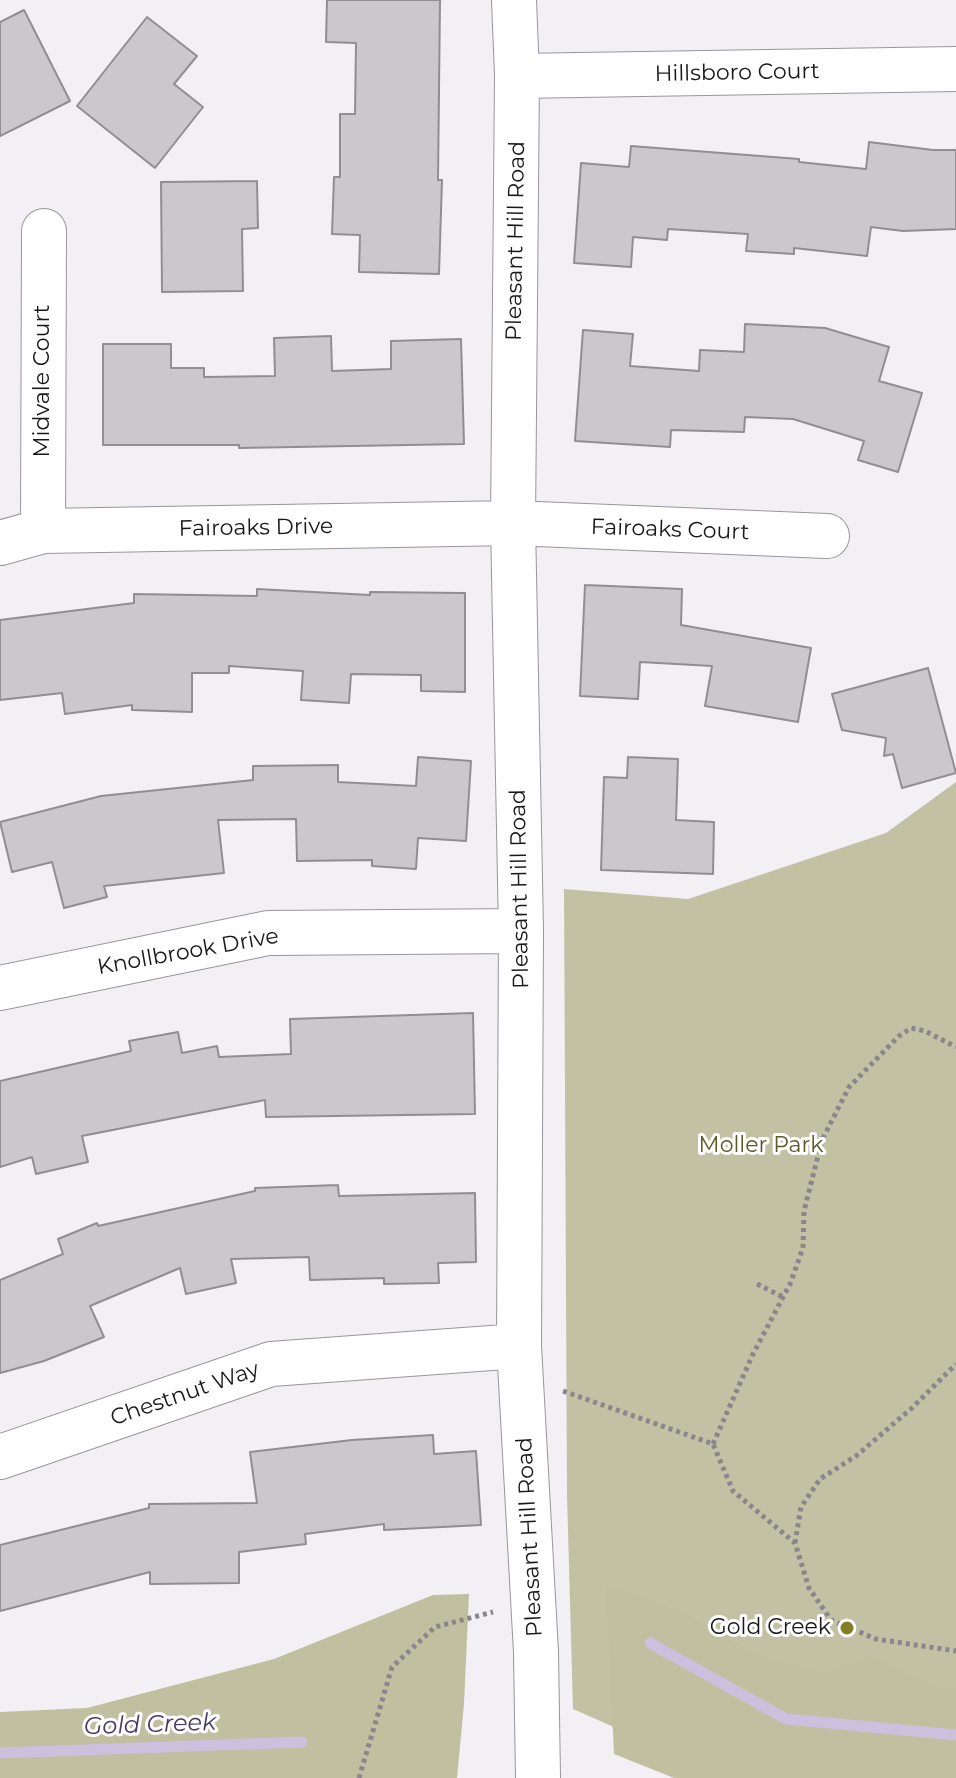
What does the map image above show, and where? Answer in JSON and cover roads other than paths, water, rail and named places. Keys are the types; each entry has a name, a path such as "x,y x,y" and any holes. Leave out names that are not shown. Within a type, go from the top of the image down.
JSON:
{"street":[{"name":"Pleasant Hill Road","path":"514,0 517,76 513,523 521,931 520,1362 534,1606 538,1778"},
{"name":"Hillsboro Court","path":"517,76 956,69"},
{"name":"Midvale Court","path":"43,531 44,231"},
{"name":"Fairoaks Drive","path":"0,543 43,531 513,523"},
{"name":"Fairoaks Court","path":"513,523 827,536"},
{"name":"Knollbrook Drive","path":"0,988 268,933 521,931"},
{"name":"Chestnut Way","path":"0,1457 271,1364 520,1362"}],"waterway":[{"name":"Gold Creek","path":"650,1643 786,1719 956,1735"},
{"name":"Gold Creek","path":"0,1753 302,1742"}],"place":[{"name":"Gold Creek","path":"847,1628"}],"park label":[{"name":"Moller Park","path":"761,1146"}]}
